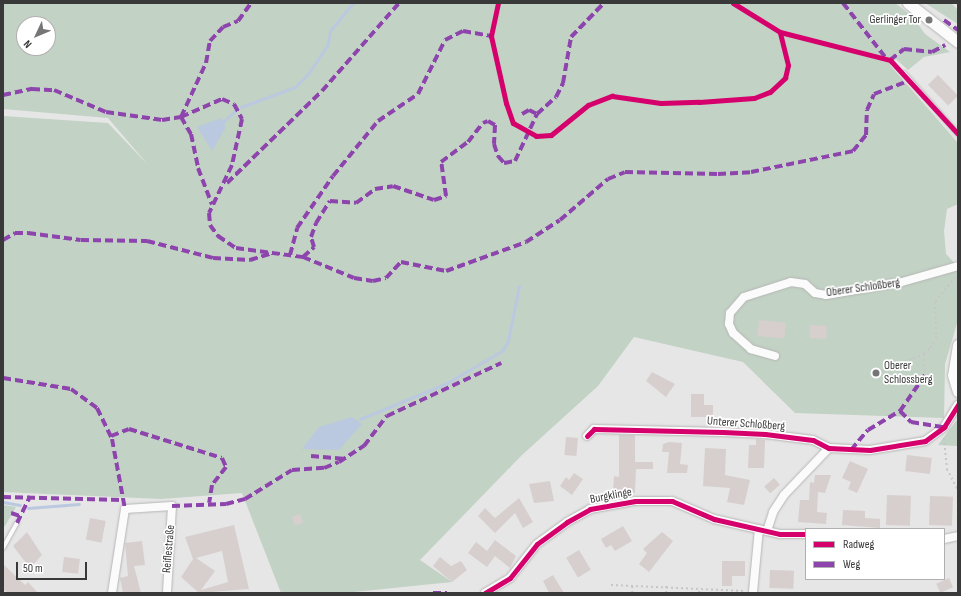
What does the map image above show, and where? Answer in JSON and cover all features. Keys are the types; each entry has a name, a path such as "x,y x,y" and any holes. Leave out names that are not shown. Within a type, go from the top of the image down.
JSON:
{"street":[{"path":"908,3 958,42"},
{"name":"Oberer Schloßberg","path":"775,356 751,350 733,333 728,324 730,313 744,298 791,282 805,284 815,293 826,295 902,282 958,266"},
{"path":"958,345 953,375 958,391"},
{"name":"Unterer Schloßberg","path":"587,436 594,429 730,432 813,440 829,448 851,450 901,448 925,442 944,427 958,405"},
{"path":"753,592 763,530 784,495 829,448"},
{"name":"Burgklinge","path":"485,593 510,578 537,544 590,509 635,500 672,501 714,519 763,530 805,534"},
{"name":"Reiflestraße","path":"112,593 125,509 172,506 167,593"},
{"path":"945,539 958,536"}],"lane":[{"path":"904,73 958,134"},
{"path":"3,548 17,523"}],"path":[{"path":"876,373 924,354 936,339 935,302 957,274"},
{"path":"924,354 925,375"},
{"path":"944,427 947,469 958,490"},
{"path":"611,585 666,586 753,592"},
{"path":"632,585 632,593"},
{"path":"666,586 666,593"},
{"path":"699,588 699,593"}],"green space":[{"path":"3,3 895,3 912,16 925,34 950,52 924,57 908,70 896,59 890,65 958,143 958,204 947,209 944,231 946,254 958,267 958,320 945,364 944,418 795,413 743,362 634,337 598,386 522,455 420,560 452,582 344,593 281,593 242,493 161,499 3,492 3,116 108,123 149,166 108,118 3,109"},
{"path":"925,3 951,3 958,10 958,24"},
{"path":"958,419 958,446 938,445 956,421"},
{"path":"3,505 16,507 5,526 3,525"}],"water":[{"path":"221,118 226,127 212,151 197,127"},
{"path":"352,417 362,424 339,450 302,449 319,427"}],"building":[{"path":"938,75 958,96 948,106 928,85"},
{"path":"759,320 786,323 784,339 757,336"},
{"path":"810,325 827,326 826,339 809,338"},
{"path":"652,372 675,384 666,397 646,381"},
{"path":"691,394 704,394 704,405 713,405 713,417 691,417"},
{"path":"619,435 635,435 635,462 653,462 653,469 636,469 635,493 613,492 614,476 619,477"},
{"path":"566,437 578,438 576,456 564,455"},
{"path":"756,439 765,440 764,468 748,468 749,445 756,445"},
{"path":"669,442 682,443 680,464 688,465 687,473 667,473 669,452 662,452 663,444"},
{"path":"705,448 726,449 725,475 750,480 744,505 727,502 730,488 703,486"},
{"path":"907,455 932,458 930,474 905,471"},
{"path":"850,461 868,469 857,493 848,489 851,482 842,478"},
{"path":"574,473 583,479 572,495 560,486 566,477 569,480"},
{"path":"815,475 831,475 825,493 818,492 817,512 827,513 826,524 798,522 800,500 809,500 810,482 814,483"},
{"path":"774,478 780,485 770,493 764,487"},
{"path":"550,481 554,501 534,503 529,484"},
{"path":"887,495 911,496 910,526 886,525"},
{"path":"930,496 953,497 952,526 929,525"},
{"path":"519,498 533,522 523,528 515,513 495,533 478,516 485,508 495,518"},
{"path":"843,510 865,511 865,518 880,519 880,528 842,525"},
{"path":"300,514 303,522 295,526 292,517"},
{"path":"90,518 106,521 102,543 86,540"},
{"path":"234,525 249,589 199,593 181,577 193,559 185,537","holes":["222,551 228,582 201,590 215,571 196,558"]},
{"path":"623,526 632,541 615,551 611,545 606,548 601,539"},
{"path":"27,532 42,555 30,568 13,546"},
{"path":"662,532 673,541 649,572 639,564 647,553 643,549"},
{"path":"495,540 516,556 510,568 495,556 487,567 468,553 476,542 487,551"},
{"path":"142,541 145,565 134,566 141,593 123,593 120,578 128,576 125,543"},
{"path":"579,550 591,570 578,577 566,558"},
{"path":"64,557 80,559 78,574 62,572"},
{"path":"440,557 451,566 461,561 467,570 452,582 433,566"},
{"path":"722,561 745,561 745,576 732,576 732,586 722,586"},
{"path":"3,564 25,585 28,582 38,593 7,593 3,589"},
{"path":"770,570 794,571 793,589 769,588"},
{"path":"553,575 564,593 549,593 543,581"},
{"path":"949,578 953,587 940,593 936,584"}],"waterway":[{"path":"241,107 295,87 308,74 328,44 330,31 353,3"},
{"path":"223,122 235,111"},
{"path":"360,419 447,383 502,351 508,341 519,286"},
{"path":"3,502 20,505"},
{"path":"28,508 79,504"}],"marked path":[{"path":"181,117 206,63 210,41 223,27 238,21 251,3"},
{"path":"227,183 322,91 399,3"},
{"path":"303,257 314,247 311,237 316,223 330,201 356,203 375,189 393,186 434,200 446,196 441,162 468,142 483,123 488,121 495,125 494,144 498,156 504,163 515,161 537,114 556,97 563,83 571,37 604,3"},
{"path":"843,3 886,58"},
{"path":"944,20 958,30"},
{"path":"290,255 297,228 333,176 378,121 418,94 445,40 463,31 491,36"},
{"path":"890,60 904,49 932,52 945,45"},
{"path":"3,95 32,89 54,90 106,112 162,120 181,117 222,99 234,104 242,119 232,165 209,213 210,225 218,236 236,248 303,257 354,278 373,281 386,278 401,262 446,271 526,242 560,220 608,179 625,172 718,174 751,172 853,151 866,135 867,110 874,94 910,80"},
{"path":"522,114 529,110 537,114"},
{"path":"181,117 191,134 198,168 212,204"},
{"path":"3,240 15,233 28,233 81,240 147,241 213,258 250,260 270,254"},
{"path":"172,506 226,504 245,499 292,470 324,468 339,462 364,446 387,416 501,363"},
{"path":"925,375 900,411 911,422 944,427"},
{"path":"3,378 71,389 97,408 112,439 125,509"},
{"path":"851,450 868,430 900,411"},
{"path":"111,436 129,429 222,458 226,467 212,485 209,503"},
{"path":"311,456 343,459"},
{"path":"17,523 30,496"},
{"path":"3,497 123,500"},
{"path":"11,513 20,516"},
{"path":"433,593 447,593"}],"cycle path":[{"path":"498,3 491,36 506,103 513,123 536,136 551,135 588,105 612,96 661,103 754,98 770,92 785,78 788,65 780,32"},
{"path":"733,3 780,32"},
{"path":"780,32 890,60 958,134"},
{"path":"587,436 594,429 765,434 813,440 829,448 870,450 925,441 944,427 958,405"},
{"path":"485,593 510,578 537,544 567,522 590,509 635,501 672,501 714,519 780,534 805,534"}],"place":[{"name":"Gerlinger Tor","path":"929,20"},
{"name":"Oberer Schlossberg","path":"876,373"}]}
